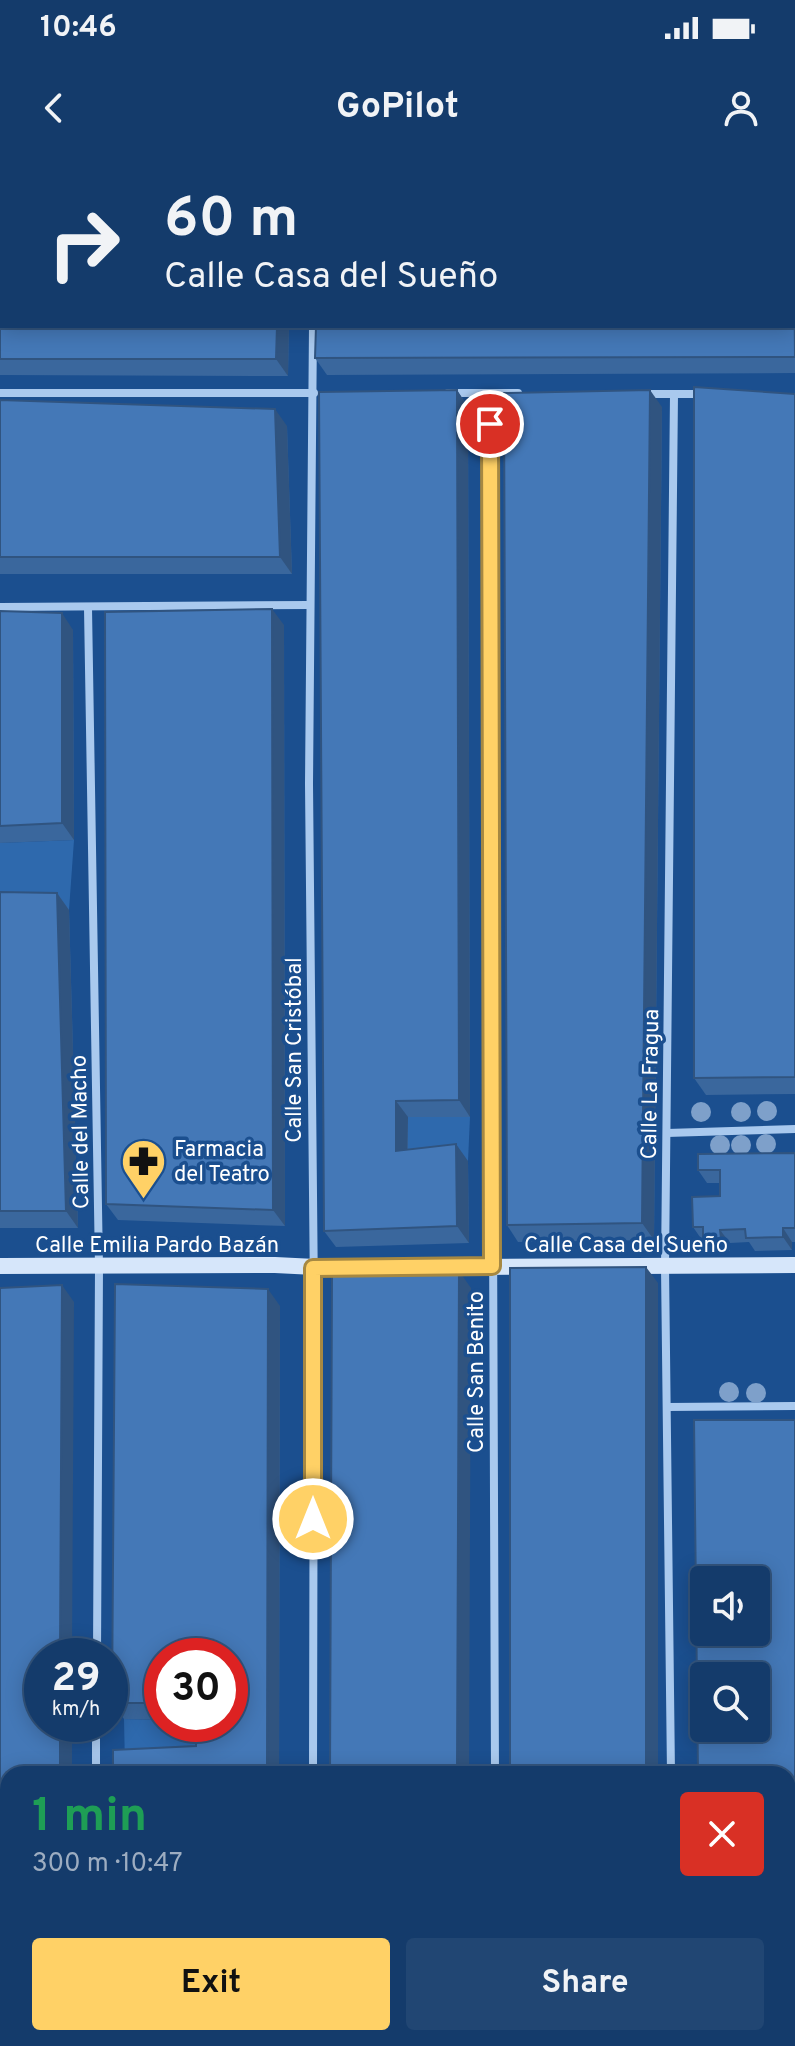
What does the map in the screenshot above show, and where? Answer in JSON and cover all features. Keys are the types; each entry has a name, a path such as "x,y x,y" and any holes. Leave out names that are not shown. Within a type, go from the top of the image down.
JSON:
{"street":[{"name":"Calle San Cristóbal","path":"313,328 309,784 313,1766"},
{"path":"0,393 327,393"},
{"path":"445,393 520,393"},
{"name":"Calle San Benito","path":"490,393 495,1766"},
{"path":"628,394 719,394"},
{"name":"Calle La Fragua","path":"671,1766 665,1267 674,394"},
{"path":"0,607 310,605"},
{"name":"Calle del Macho","path":"88,608 99,1267 97,1638"},
{"path":"667,1133 795,1129"},
{"name":"Calle Emilia Pardo Bazán","path":"0,1266 275,1265 313,1268"},
{"name":"Calle Casa del Sueño","path":"313,1268 795,1265"},
{"path":"667,1407 795,1406"},
{"path":"96,1742 96,1766"}],"shaded area":[{"path":"74,840 69,910 0,908 0,843"},
{"path":"408,1117 470,1117 468,1161 407,1168"},
{"path":"128,1719 144,1720 144,1742 209,1742 208,1763 125,1766"}],"building":[{"path":"0,328 277,328 276,359 0,359"},
{"path":"316,328 795,328 795,357 315,358"},
{"path":"694,387 795,394 795,1077 694,1078"},
{"path":"457,390 459,1100 396,1101 396,1151 456,1144 457,1226 324,1231 319,392"},
{"path":"650,390 642,1223 507,1225 504,393"},
{"path":"0,400 275,409 280,557 0,557"},
{"path":"272,609 273,1210 106,1204 105,612"},
{"path":"0,611 62,613 62,823 0,826"},
{"path":"0,892 57,893 66,1211 0,1211"},
{"path":"795,1153 795,1228 783,1228 783,1237 746,1238 745,1229 720,1230 721,1238 703,1238 703,1227 693,1227 692,1197 720,1196 720,1170 698,1170 698,1154"},
{"path":"646,1267 646,1766 510,1766 510,1268"},
{"path":"459,1271 457,1766 330,1766 332,1272"},
{"path":"115,1284 268,1289 267,1766 113,1766 113,1750 196,1746 196,1742 248,1742 248,1638 144,1638 144,1703 128,1703 128,1638 112,1638"},
{"path":"62,1285 60,1638 24,1638 24,1742 60,1742 60,1766 0,1766 0,1288"},
{"path":"694,1420 795,1420 795,1766 698,1766 698,1742 770,1742 770,1662 697,1662 697,1646 770,1646 770,1566 696,1566"}],"place":[{"name":"Farmacia del Teatro","path":"143,1200"}],"route":[{"path":"313,1519 313,1268 492,1266 490,424"}]}
